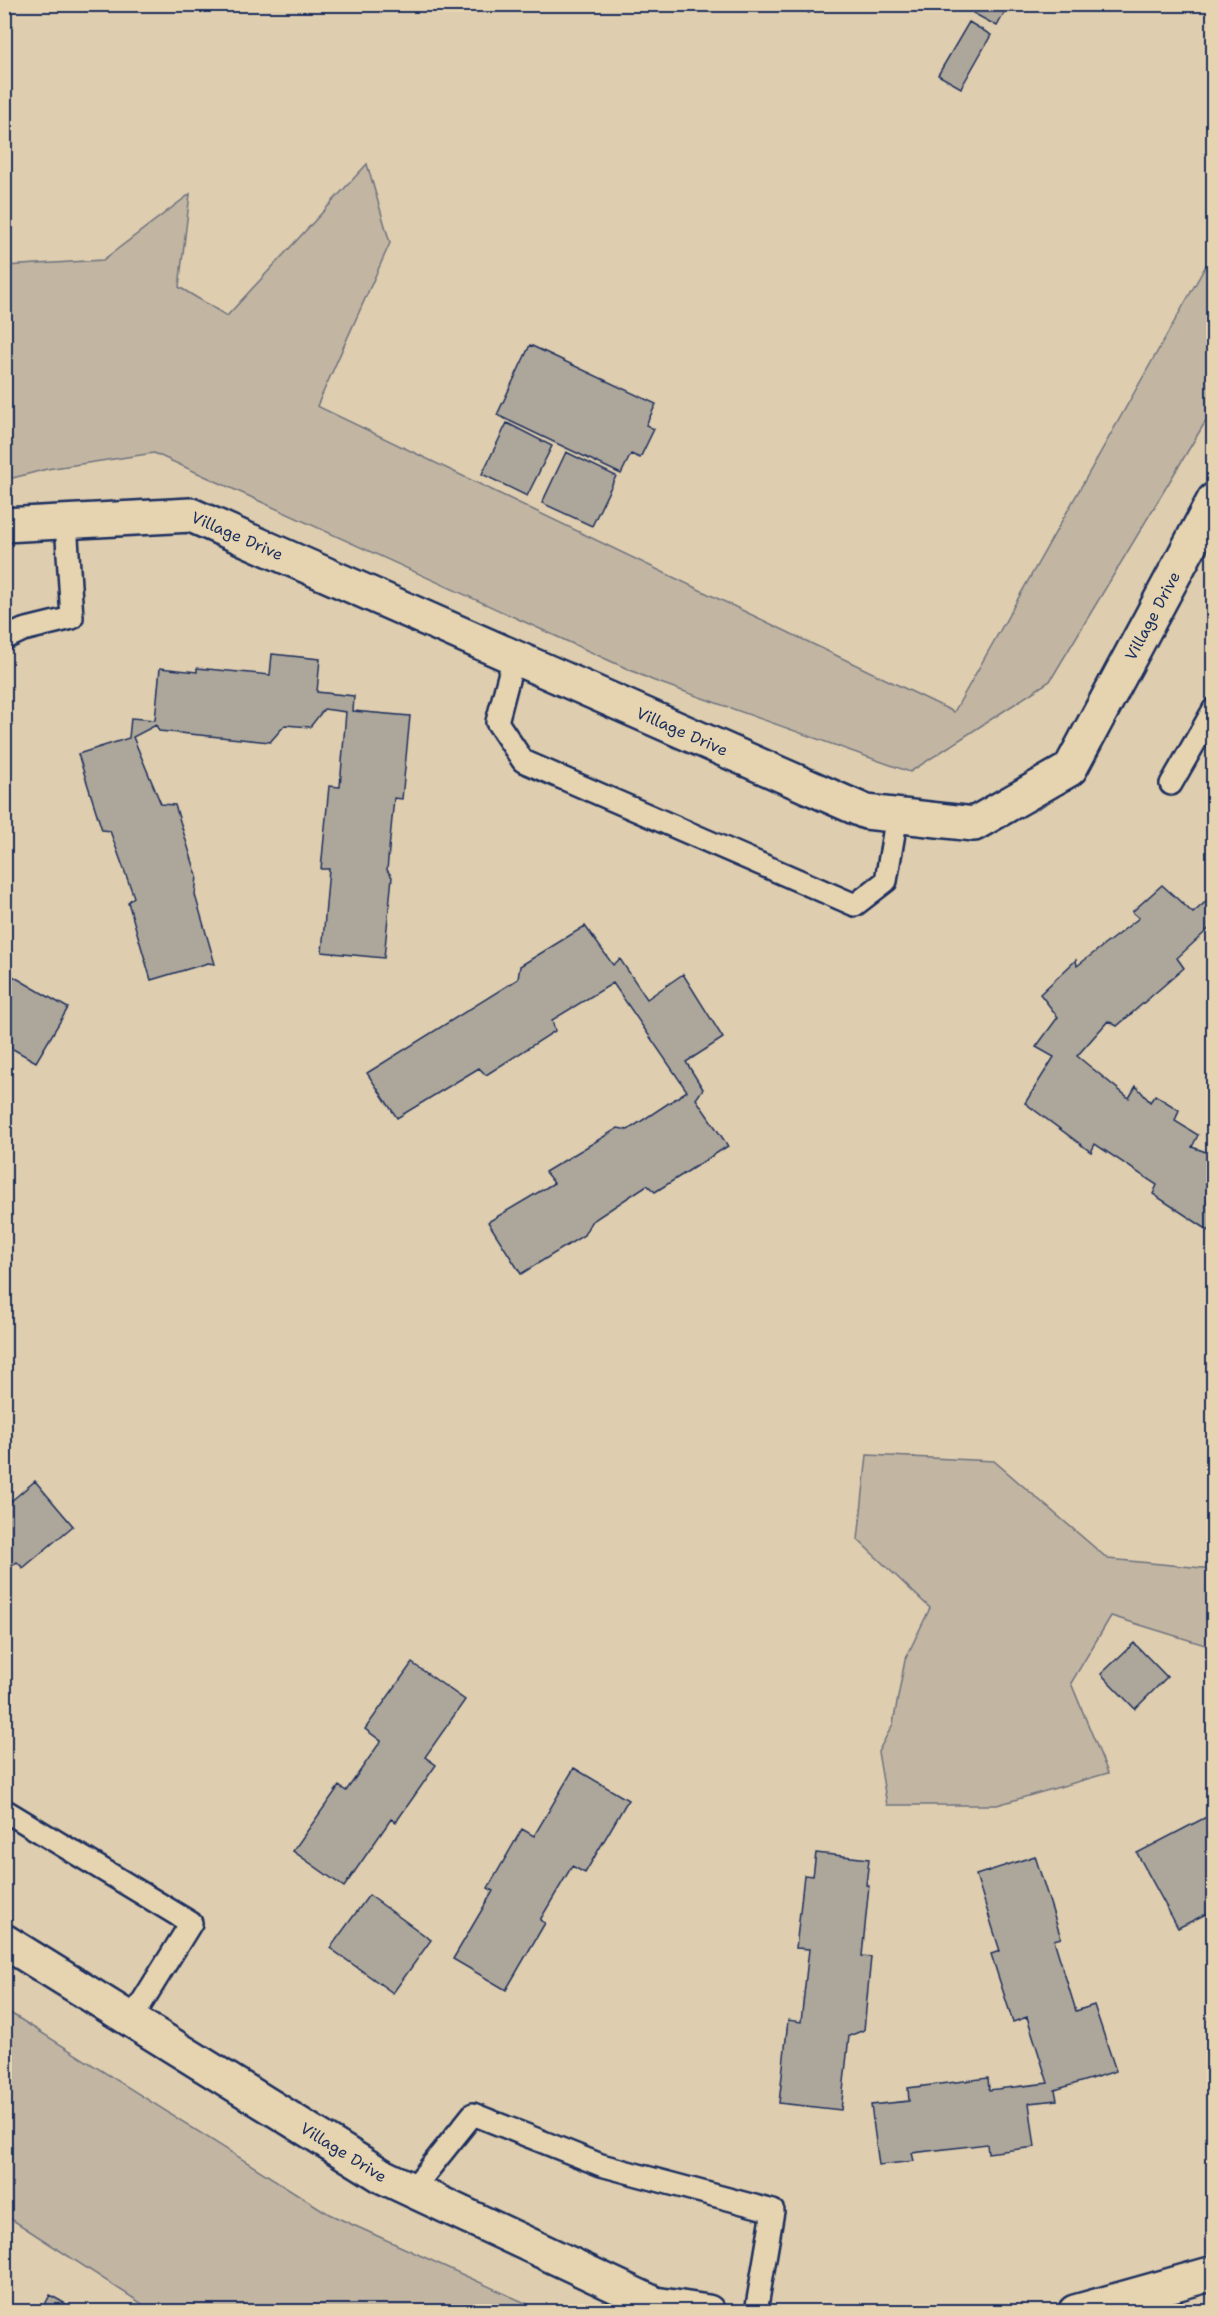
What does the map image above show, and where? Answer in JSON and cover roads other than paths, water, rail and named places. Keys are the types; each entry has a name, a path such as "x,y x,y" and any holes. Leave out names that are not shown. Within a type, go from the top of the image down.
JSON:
{"street":[{"name":"Village Drive","path":"4,525 191,515 866,812 974,824 1070,769 1214,500"},
{"name":"Village Drive","path":"4,1941 384,2177 655,2304 708,2312"},
{"path":"1075,2312 1214,2273"}],"lane":[{"path":"4,639 23,630 72,618 66,522"},
{"path":"513,657 497,722 523,761 855,905 886,881 897,815"},
{"path":"1171,784 1214,709"},
{"path":"4,1810 190,1923 131,2020"},
{"path":"412,2190 473,2114 601,2164 773,2211 756,2312"}]}
